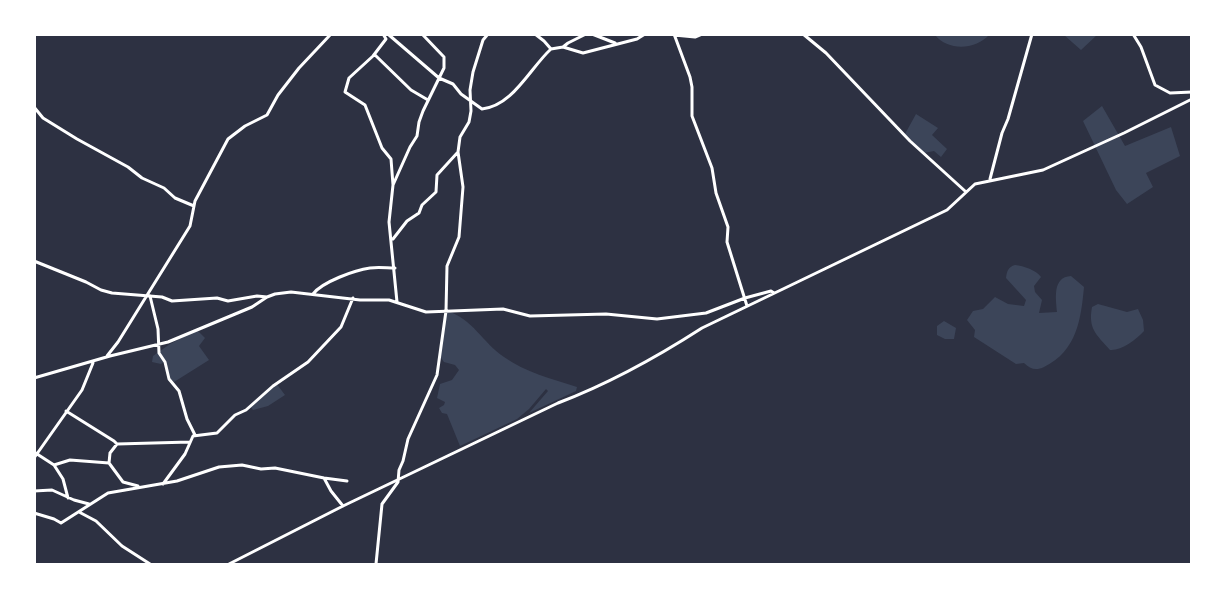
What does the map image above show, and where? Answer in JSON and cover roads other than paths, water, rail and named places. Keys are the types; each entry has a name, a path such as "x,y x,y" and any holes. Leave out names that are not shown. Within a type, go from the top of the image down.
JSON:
{"street":[{"path":"105,358 118,342 190,226 199,194 228,139 245,126 267,115 278,95 299,68 331,34"},
{"path":"383,34 386,39"},
{"path":"393,185 417,136 418,122 444,68 444,57 422,34"},
{"path":"376,564 382,504 398,480 408,439 437,375 446,311 447,266 459,237 463,187 458,152 462,132 469,122 473,72 483,34"},
{"path":"483,40 488,34"},
{"path":"535,34 551,49"},
{"path":"563,47 586,34"},
{"path":"592,34 615,44"},
{"path":"397,302 389,222 393,185 390,159 382,148 369,112 363,103 345,92 349,78 374,55 390,35 439,78 453,84 482,109 499,103 509,96 551,49 563,47 583,53 637,39 645,34"},
{"path":"702,34 695,37 674,35 690,77 692,116 712,168 716,193 728,226 727,242 747,306"},
{"path":"802,34 826,53 910,141 966,192"},
{"path":"990,179 1032,34"},
{"path":"1132,34 1141,47 1155,85 1170,93 1191,92"},
{"path":"374,55 411,90 428,100"},
{"path":"229,564 343,506 558,403 585,393 678,344 702,328 947,210 975,184 990,179 1043,170 1191,99"},
{"path":"34,107 43,118 128,167 142,178 164,188 175,198 194,206"},
{"path":"392,240 436,192 437,175 458,152"},
{"path":"34,261 86,282 101,291 162,297 172,301 217,298 228,301 291,292 397,302 426,312 503,309 530,316 606,314 657,319 706,313 745,298 774,292"},
{"path":"313,294 325,284 355,272 372,268 395,268"},
{"path":"150,296 158,329 158,345 169,379 180,391 187,419 195,435"},
{"path":"34,378 185,336 252,307 267,297"},
{"path":"163,484 185,454 189,442 195,435 217,434 235,415 246,410 273,386 308,362 340,327 353,298"},
{"path":"68,498 63,479 54,465 36,455 82,390 93,362"},
{"path":"66,411 117,444 189,442"},
{"path":"117,444 110,453 109,463 123,482 139,487"},
{"path":"54,465 70,460 109,463"},
{"path":"34,513 62,523 108,494 177,481 209,470 242,465 261,469 275,468 347,481"},
{"path":"324,478 343,506"},
{"path":"34,491 52,490 68,498 91,504"},
{"path":"79,512 96,521 122,546 150,564"}]}
